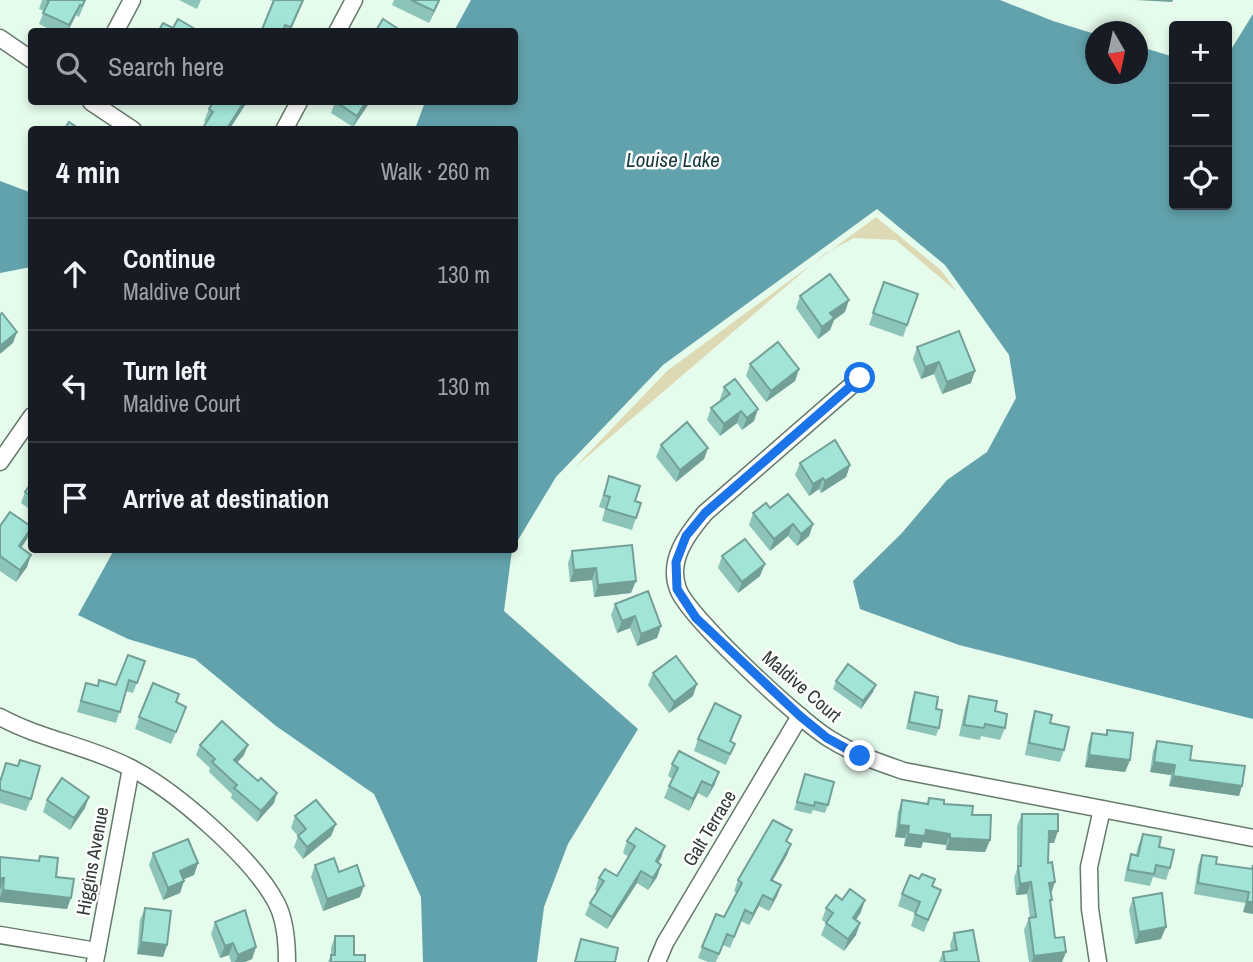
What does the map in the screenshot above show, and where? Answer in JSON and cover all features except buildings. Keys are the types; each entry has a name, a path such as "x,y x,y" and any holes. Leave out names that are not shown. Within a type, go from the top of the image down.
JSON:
{"street":[{"path":"117,28 132,0"},
{"path":"339,28 354,0"},
{"path":"0,38 28,57"},
{"path":"96,105 127,126"},
{"path":"286,126 297,105"},
{"name":"Maldive Court","path":"860,378 705,513 686,536 676,562 677,589 696,618 800,716 827,738 860,756 904,771 1253,838"},
{"path":"0,462 28,422"},
{"name":"Galt Terrace","path":"657,962 665,943 800,716"},
{"path":"0,717 21,729 66,742 131,768 185,804 244,859 278,905 287,948 287,962"},
{"name":"Higgins Avenue","path":"96,956 131,768"},
{"path":"1098,962 1090,909 1089,867 1102,809"},
{"path":"0,934 96,956"}],"shaded area":[{"path":"876,217 941,270 957,292 896,240 854,238 830,251"},
{"path":"813,263 573,469 667,371"}],"water":[{"name":"Louise Lake","path":"471,0 1000,0 1085,31 1085,84 1148,84 1148,49 1169,55 1169,210 1232,210 1232,48 1253,14 1253,719 959,645 860,609 853,581 901,534 947,480 987,452 1016,398 1009,355 945,265 877,209 663,365 556,477 518,540 518,126 416,126 424,105 518,105 518,28 456,28"},
{"path":"0,181 28,192 28,268 0,273"},
{"path":"112,553 512,553 504,611 638,729 568,844 544,907 537,962 423,962 421,897 374,794 276,726 195,659 128,639 78,615"}],"route":[{"path":"860,378 705,513 686,536 676,562 677,589 696,618 800,716 827,738 860,756"}]}
